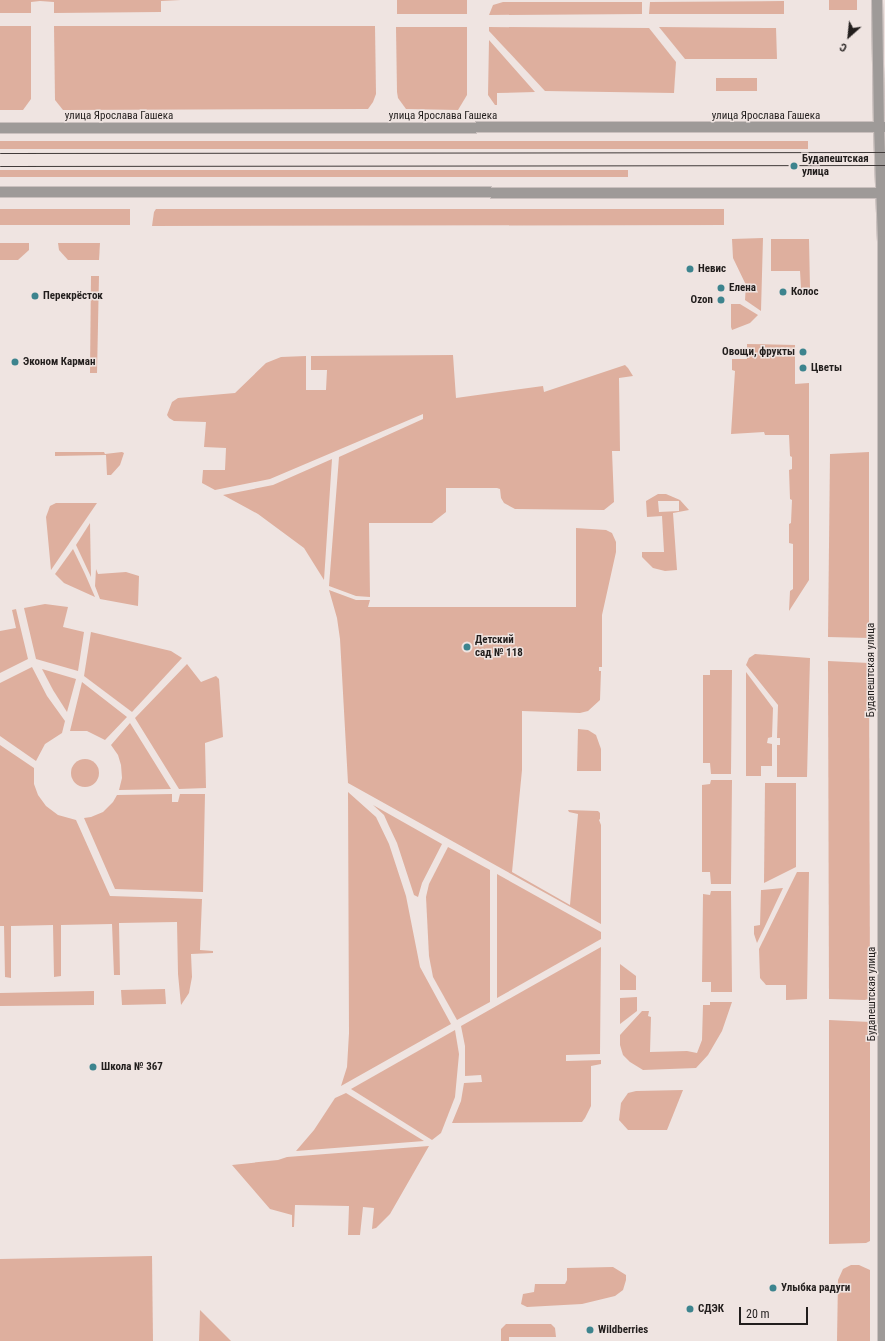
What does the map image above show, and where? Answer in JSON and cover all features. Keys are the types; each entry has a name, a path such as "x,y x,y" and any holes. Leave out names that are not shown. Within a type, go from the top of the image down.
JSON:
{"street":[{"name":"Будапештская улица","path":"877,0 883,193 883,1341"},
{"name":"улица Ярослава Гашека","path":"0,128 882,127"},
{"path":"0,192 883,193"}],"shaded area":[{"path":"0,0 181,0 161,1 161,12 54,13 54,2 40,1 31,2 31,13 0,13"},
{"path":"397,0 467,0 467,14 397,14"},
{"path":"829,0 857,0 857,10 829,10"},
{"path":"784,1 784,14 649,14 650,2"},
{"path":"503,2 642,2 642,14 489,15 493,5"},
{"path":"0,26 31,26 31,99 23,110 0,110"},
{"path":"54,26 375,26 376,94 368,109 63,110 55,100"},
{"path":"396,27 467,27 467,95 458,110 406,109 398,98 397,92"},
{"path":"489,27 649,28 676,62 674,93 545,91 489,31"},
{"path":"659,27 776,28 777,59 685,59"},
{"path":"489,40 535,92 497,93 497,105 495,105 488,95"},
{"path":"716,78 757,78 757,91 716,91"},
{"path":"0,141 808,141 808,149 0,149"},
{"path":"0,170 628,170 628,177 0,177"},
{"path":"0,209 130,209 130,225 0,225"},
{"path":"156,209 724,209 724,225 152,226 154,212"},
{"path":"763,238 761,311 745,300 746,285 733,258 732,239"},
{"path":"771,239 809,239 810,288 801,288 800,271 771,271"},
{"path":"0,243 29,243 29,250 18,260 0,260"},
{"path":"58,243 100,243 99,260 68,260 59,250"},
{"path":"91,276 99,276 97,373 90,373"},
{"path":"731,304 740,304 758,315 750,323 732,330"},
{"path":"747,344 795,345 795,384 809,383 809,580 789,611 790,591 793,589 793,544 789,543 789,524 791,523 792,500 790,499 789,470 792,469 792,457 790,456 789,435 765,435 764,432 731,434 735,371 732,370 732,359 747,359"},
{"path":"453,355 456,398 543,386 544,392 625,365 633,376 619,378 620,451 612,451 614,502 604,510 515,509 504,503 501,498 500,489 497,488 446,488 446,512 432,523 369,523 370,597 356,596 329,586 339,457 423,419 423,414 270,479 215,490 202,483 203,470 225,470 226,448 204,447 206,422 174,421 167,415 172,402 178,398 235,393 266,363 281,357 306,356 306,390 326,390 327,370 311,370 311,356"},
{"path":"55,452 104,452 105,454 124,453 120,465 111,475 107,475 106,455 55,456"},
{"path":"869,452 869,638 828,637 830,454"},
{"path":"332,459 324,580 304,548 258,514 223,495 273,485"},
{"path":"658,494 666,494 680,500 689,510 673,513 677,570 665,571 653,568 642,557 642,552 664,552 662,516 647,517 646,501","holes":["658,501 679,501 679,511 659,512"]},
{"path":"56,503 97,503 51,570 46,517 50,506"},
{"path":"90,523 91,577 76,545"},
{"path":"576,528 606,530 612,533 616,542 616,552 602,615 602,667 599,667 599,671 601,671 600,700 588,711 580,713 522,711 522,770 512,872 570,905 578,814 569,812 568,810 598,811 600,813 599,820 601,825 601,924 348,783 340,639 337,618 329,590 356,600 370,600 368,607 576,607"},
{"path":"73,549 95,597 64,583 55,574"},
{"path":"96,569 98,574 126,572 139,576 138,606 100,599 95,586"},
{"path":"45,604 68,607 63,627 84,632 78,671 36,659 24,608"},
{"path":"16,609 28,659 0,673 0,631 16,628 12,610"},
{"path":"91,632 171,651 182,658 132,712 84,676"},
{"path":"755,654 810,658 807,777 777,777 777,745 780,745 780,738 777,738 778,705 746,665 749,658"},
{"path":"828,661 869,663 870,998 865,1000 829,999"},
{"path":"187,664 201,682 216,676 219,679 223,737 205,743 206,788 179,789 135,718"},
{"path":"32,667 47,696 65,721 62,733 45,744 36,761 0,736 0,683"},
{"path":"42,669 76,679 67,712 53,690"},
{"path":"710,670 732,670 731,774 711,774 710,763 703,763 703,675 710,675"},
{"path":"746,672 773,708 772,737 768,738 767,743 772,744 772,766 761,766 761,776 746,776"},
{"path":"82,682 127,717 105,740 87,731 70,731"},
{"path":"130,723 171,789 119,790 122,778 121,765 118,755 111,745"},
{"path":"578,729 588,730 596,735 601,749 601,771 577,771"},
{"path":"0,745 34,768 34,784 38,795 46,806 58,815 76,820 110,896 202,899 200,950 213,951 213,953 191,954 192,977 189,993 181,1005 178,974 177,922 119,923 120,975 114,975 112,924 61,925 61,976 54,977 53,925 11,926 11,978 5,977 4,926 0,926"},
{"path":"85,759 95,763 99,773 95,783 85,787 75,783 71,773 75,763"},
{"path":"711,780 732,780 731,884 711,884 710,872 702,872 702,785 710,784"},
{"path":"765,783 796,783 796,867 764,883"},
{"path":"348,792 376,817 389,844 406,896 420,967 451,1024 341,1086 347,1067 349,1033"},
{"path":"172,794 172,802 178,802 180,794 205,794 203,892 115,889 84,818 103,812 113,802 117,795"},
{"path":"373,805 442,844 422,883 418,897 414,895 397,843 384,815"},
{"path":"448,847 490,870 490,1002 457,1020 433,977 429,956 426,897 429,884"},
{"path":"797,872 809,872 807,999 786,1000 786,985 766,985 760,978 759,949"},
{"path":"497,874 601,932 601,939 497,998"},
{"path":"783,888 757,943 754,934 754,926 760,925 761,890"},
{"path":"711,891 731,891 732,992 711,992 711,982 702,982 703,894 710,895"},
{"path":"601,947 600,1054 566,1055 566,1061 601,1060 601,1064 591,1066 591,1106 582,1122 452,1123 461,1101 464,1083 482,1082 481,1075 465,1076 465,1046 461,1026"},
{"path":"620,964 636,976 636,990 620,990"},
{"path":"165,989 166,1004 122,1005 121,990"},
{"path":"94,991 94,1005 0,1006 0,993"},
{"path":"637,997 637,1011 620,1024 620,998"},
{"path":"710,1002 732,1002 722,1031 708,1055 696,1068 643,1070 630,1062 623,1055 620,1045 620,1035 642,1011 649,1011 648,1016 651,1017 650,1052 687,1051 697,1053 702,1040 703,1005 710,1005"},
{"path":"829,1020 870,1022 870,1241 866,1243 829,1244"},
{"path":"455,1030 459,1054 455,1097 441,1133 432,1140 351,1089"},
{"path":"683,1090 667,1130 628,1130 619,1120 621,1103 628,1093 636,1091"},
{"path":"346,1093 424,1141 296,1151 314,1130 335,1098"},
{"path":"429,1146 390,1214 376,1228 372,1229 374,1208 363,1207 360,1235 348,1235 349,1206 295,1205 294,1227 292,1227 292,1215 270,1209 232,1165 278,1160 287,1157"},
{"path":"152,1256 153,1341 0,1341 0,1259"},
{"path":"851,1265 859,1265 870,1270 870,1341 837,1341 838,1280 843,1269"},
{"path":"613,1267 626,1275 623,1290 615,1296 582,1304 527,1307 521,1304 523,1294 534,1292 535,1284 565,1284 567,1280 567,1268"},
{"path":"200,1310 231,1341 199,1341"},
{"path":"506,1324 551,1324 555,1328 556,1337 509,1337 509,1341 501,1341 501,1329"}],"tram line":[{"path":"0,153 885,152"},
{"path":"0,166 885,165"}],"place":[{"name":"Будапештская улица","path":"794,166"},
{"name":"Невис","path":"690,269"},
{"name":"Елена","path":"721,288"},
{"name":"Колос","path":"783,292"},
{"name":"Перекрёсток","path":"35,296"},
{"name":"Ozon","path":"721,300"},
{"name":"Овощи, фрукты","path":"803,352"},
{"name":"Эконом Карман","path":"15,362"},
{"name":"Цветы","path":"803,368"},
{"name":"Детский сад № 118","path":"467,647"},
{"name":"Школа № 367","path":"93,1067"},
{"name":"Улыбка радуги","path":"773,1288"},
{"name":"СДЭК","path":"690,1309"},
{"name":"Wildberries","path":"590,1330"}]}
